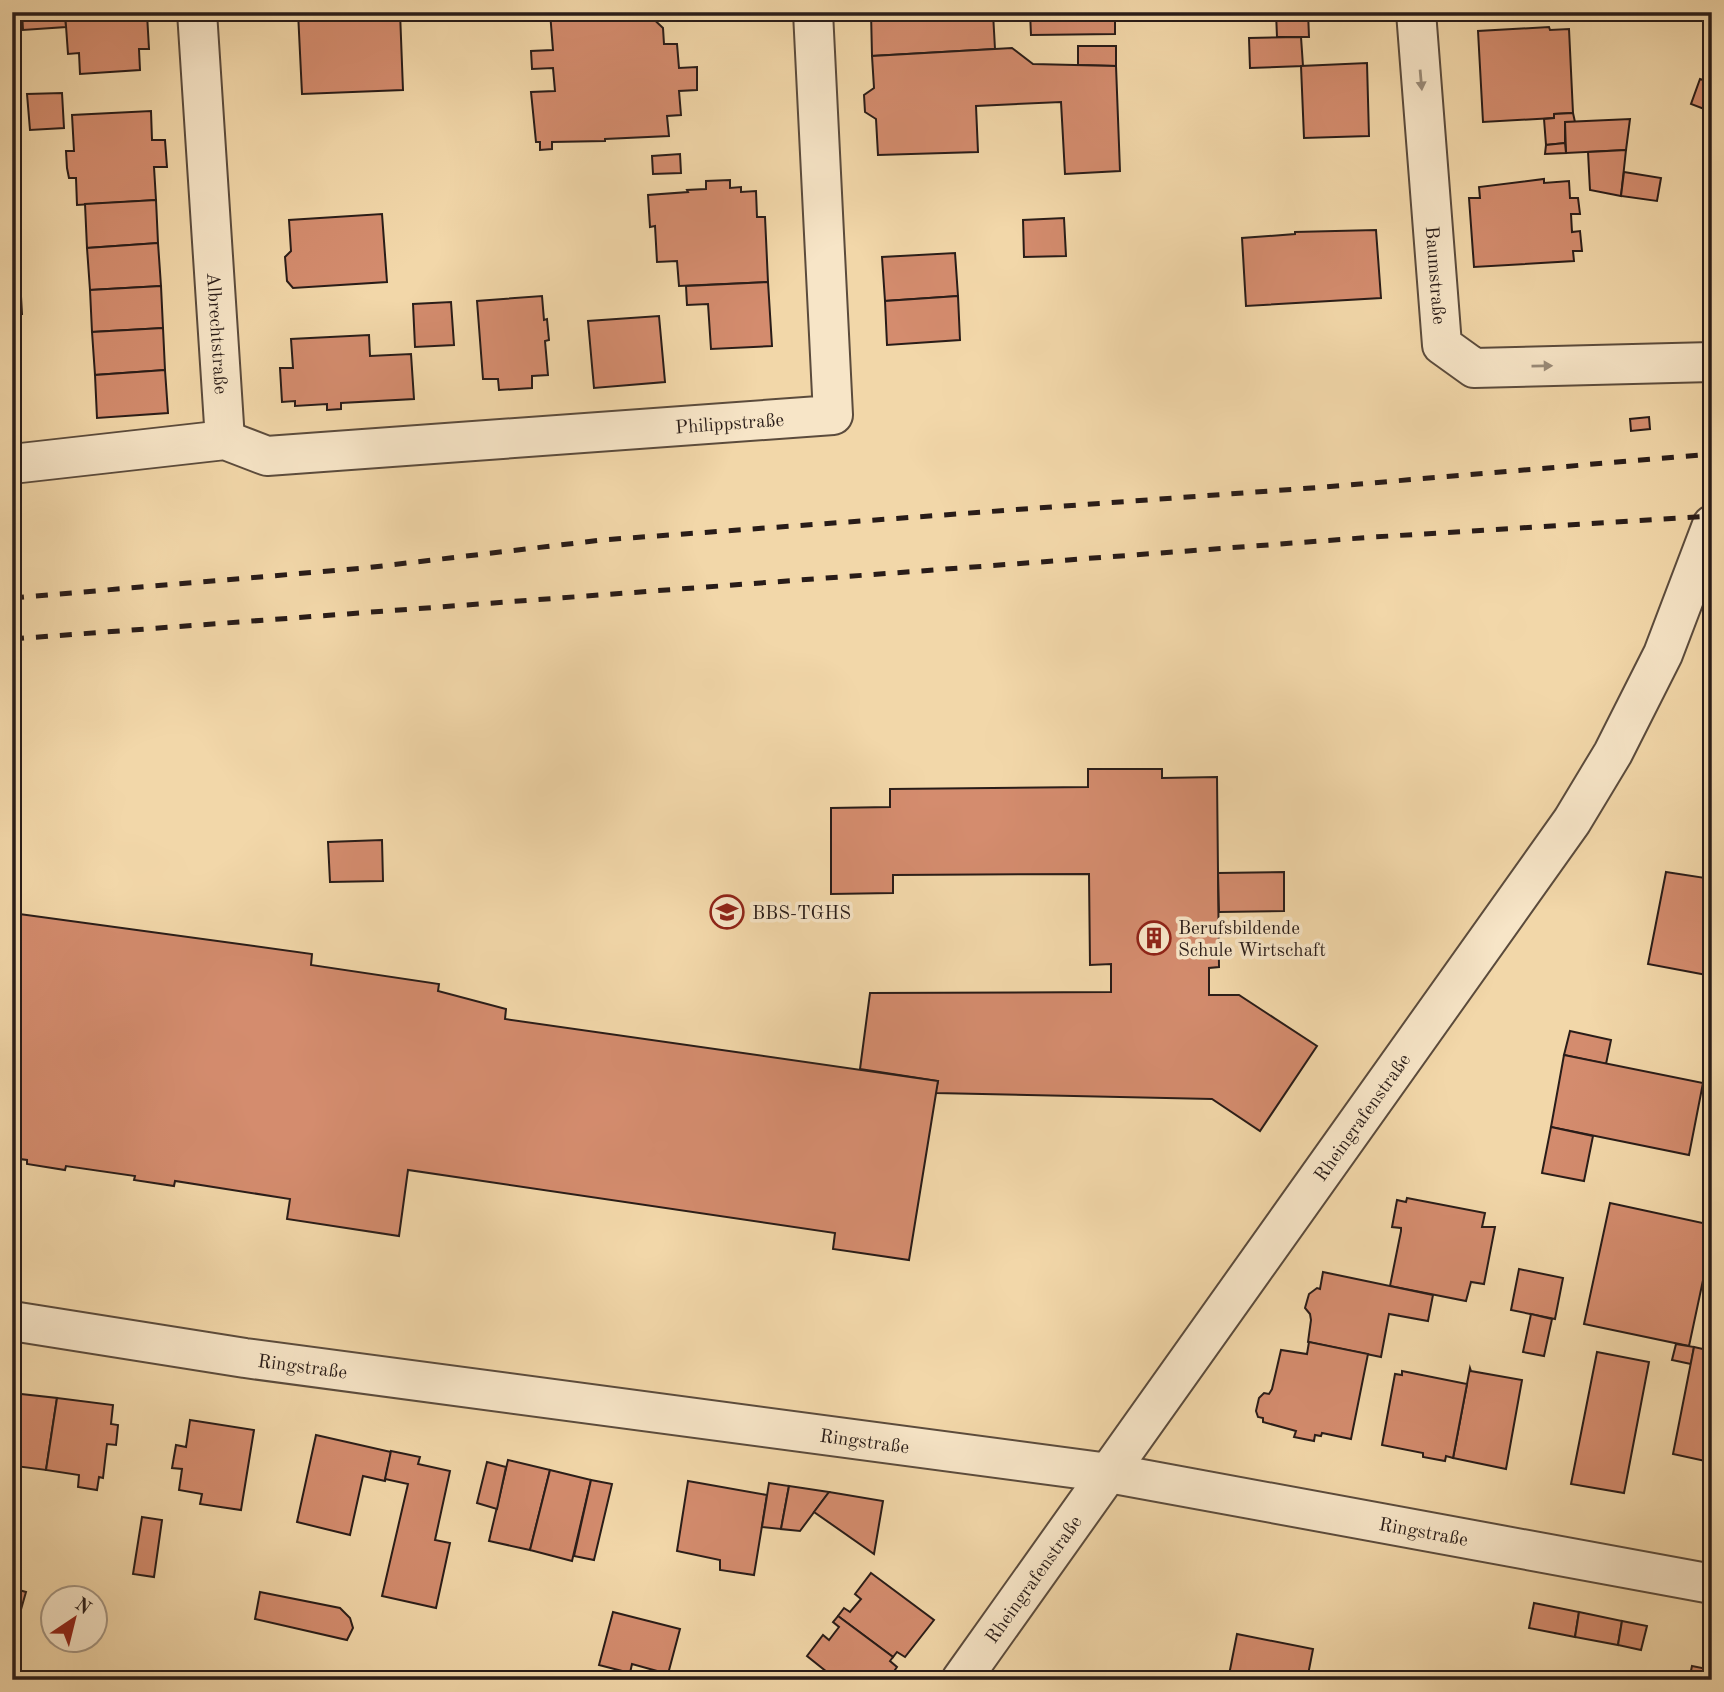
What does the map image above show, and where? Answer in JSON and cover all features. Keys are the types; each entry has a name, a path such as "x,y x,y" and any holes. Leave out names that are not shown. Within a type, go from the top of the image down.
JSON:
{"street":[{"name":"Albrechtstraße","path":"197,12 225,440"},
{"name":"Philippstraße","path":"225,440 267,456 833,415 813,12"},
{"name":"Baumstraße","path":"1416,12 1442,345 1474,368 1712,362"},
{"path":"12,464 225,440"},
{"name":"Rheingrafenstraße","path":"961,1680 1572,821 1613,753 1705,565 1712,524"},
{"name":"Ringstraße","path":"12,1321 259,1359 1109,1473 1712,1584"}],"building":[{"path":"22,12 65,12 66,27 23,30"},
{"path":"65,12 154,12 147,14 149,49 139,49 140,70 80,74 79,53 68,54"},
{"path":"298,12 400,12 403,90 302,94"},
{"path":"550,12 646,12 663,28 664,44 677,44 679,68 697,67 697,90 679,91 681,115 667,116 669,136 552,142 552,149 540,150 540,142 536,142 531,92 555,91 553,68 532,69 531,51 553,50"},
{"path":"871,12 993,13 995,49 872,56"},
{"path":"1030,12 1115,12 1115,34 1031,35"},
{"path":"1276,12 1308,12 1309,37 1277,37"},
{"path":"1549,27 1550,30 1569,29 1573,113 1554,114 1554,118 1483,122 1478,31"},
{"path":"1301,37 1303,66 1250,68 1249,38"},
{"path":"1078,46 1116,46 1116,66 1078,65"},
{"path":"1012,48 1033,64 1116,66 1120,171 1065,174 1061,102 976,106 978,152 878,155 876,119 865,112 864,95 874,88 872,56"},
{"path":"1367,63 1369,136 1304,138 1301,66"},
{"path":"1700,79 1712,83 1712,112 1691,104"},
{"path":"62,93 64,128 30,130 27,94"},
{"path":"151,111 152,140 165,140 167,167 154,167 156,200 77,205 76,178 69,178 66,151 74,151 72,115"},
{"path":"1573,113 1575,122 1565,122 1565,143 1546,145 1544,119 1554,118 1554,114"},
{"path":"1630,119 1626,150 1566,153 1565,122"},
{"path":"1565,143 1566,153 1545,154 1546,145"},
{"path":"1626,150 1621,196 1590,190 1588,152"},
{"path":"680,154 681,173 653,174 652,156"},
{"path":"1624,172 1661,178 1657,201 1621,196"},
{"path":"1544,179 1544,183 1569,181 1570,198 1578,198 1580,214 1571,214 1572,232 1580,231 1582,251 1573,251 1574,261 1474,267 1469,198 1480,198 1479,187"},
{"path":"730,180 730,188 741,187 741,192 756,191 757,217 765,217 768,282 679,286 677,261 657,262 655,226 650,227 648,195 706,189 706,181"},
{"path":"156,200 158,243 87,248 85,204"},
{"path":"382,214 387,282 293,288 287,281 285,257 291,251 289,220"},
{"path":"1064,218 1066,256 1024,257 1023,220"},
{"path":"1376,230 1381,298 1246,306 1242,238 1295,232"},
{"path":"158,243 161,286 90,290 87,248"},
{"path":"955,253 958,296 885,301 882,257"},
{"path":"12,279 20,279 22,314 15,314 19,375 12,375"},
{"path":"768,282 772,346 711,349 708,304 687,305 686,286"},
{"path":"161,286 163,328 92,332 90,290"},
{"path":"542,296 549,340 545,341 548,375 532,376 532,388 499,390 498,379 483,379 477,301"},
{"path":"958,296 960,340 887,345 885,301"},
{"path":"451,302 454,345 415,347 413,304"},
{"path":"659,316 665,382 594,388 588,321"},
{"path":"163,328 165,370 95,375 92,332"},
{"path":"369,335 370,356 411,354 414,399 341,403 341,409 327,410 327,404 295,406 295,401 282,402 280,368 293,368 291,339"},
{"path":"165,370 168,413 97,418 95,375"},
{"path":"1649,417 1650,429 1631,431 1630,419"},
{"name":"Berufsbildende Schule Wirtschaft","path":"1088,769 1162,769 1162,778 1217,777 1219,967 1209,968 1209,995 1239,995 1317,1046 1260,1131 1212,1099 935,1093 938,1081 860,1069 870,993 1111,992 1111,964 1090,965 1089,874 893,875 893,893 831,894 831,808 890,807 890,789 1088,787"},
{"path":"382,840 383,881 330,882 328,842"},
{"path":"1284,872 1284,911 1219,912 1218,873"},
{"path":"1666,872 1712,879 1712,976 1648,964"},
{"path":"12,913 312,954 311,965 439,984 438,991 506,1009 505,1019 938,1081 909,1260 833,1249 835,1233 408,1170 399,1236 287,1219 290,1199 175,1181 174,1186 134,1180 135,1176 66,1166 65,1170 27,1164 27,1160 12,1158"},
{"path":"1570,1031 1611,1040 1606,1064 1564,1055"},
{"path":"1564,1055 1703,1083 1689,1155 1551,1127"},
{"path":"1551,1127 1593,1136 1584,1181 1542,1173"},
{"path":"1407,1198 1485,1213 1482,1227 1495,1227 1484,1284 1471,1282 1466,1301 1390,1286 1401,1231 1401,1228 1392,1227 1397,1200 1406,1202"},
{"path":"1610,1203 1712,1225 1712,1238 1689,1346 1584,1324"},
{"path":"1519,1269 1563,1278 1555,1319 1511,1310"},
{"path":"1323,1272 1433,1295 1428,1321 1389,1314 1381,1357 1308,1342 1311,1320 1305,1308 1309,1294 1317,1288 1320,1289"},
{"path":"1531,1314 1552,1319 1544,1356 1523,1352"},
{"path":"1309,1342 1368,1354 1351,1439 1322,1433 1321,1436 1315,1435 1314,1441 1294,1437 1296,1431 1263,1422 1263,1418 1258,1417 1256,1411 1259,1398 1264,1393 1269,1394 1272,1389 1281,1350 1307,1354"},
{"path":"1676,1344 1694,1347 1691,1364 1672,1360"},
{"path":"1694,1347 1712,1351 1712,1465 1709,1465 1710,1462 1673,1454"},
{"path":"1597,1352 1649,1362 1624,1493 1571,1484"},
{"path":"1470,1368 1471,1371 1522,1380 1506,1469 1453,1458"},
{"path":"1402,1371 1467,1384 1453,1458 1446,1456 1445,1461 1423,1457 1423,1453 1382,1445 1395,1374 1402,1375"},
{"path":"12,1393 57,1398 46,1470 16,1466 14,1479"},
{"path":"57,1398 113,1405 111,1424 118,1425 116,1445 107,1444 103,1478 99,1477 97,1490 78,1487 79,1475 46,1470"},
{"path":"190,1420 254,1430 241,1510 200,1504 202,1494 179,1490 182,1469 172,1468 176,1445 186,1447"},
{"path":"316,1435 391,1452 385,1481 363,1476 350,1535 297,1522"},
{"path":"391,1451 420,1457 418,1464 450,1471 435,1540 450,1543 436,1608 382,1596 408,1484 385,1479"},
{"path":"508,1460 550,1470 530,1550 489,1541"},
{"path":"487,1462 506,1467 497,1509 477,1503"},
{"path":"550,1470 591,1480 572,1561 530,1550"},
{"path":"591,1480 612,1484 594,1560 574,1556"},
{"path":"688,1481 767,1495 754,1575 720,1570 720,1560 677,1551"},
{"path":"769,1483 789,1486 781,1529 762,1527"},
{"path":"789,1486 829,1492 800,1531 781,1529"},
{"path":"829,1492 883,1501 874,1554 814,1512"},
{"path":"142,1517 162,1520 154,1577 133,1574"},
{"path":"871,1573 934,1620 905,1657 897,1652 893,1657 838,1616 844,1608 850,1612 861,1599 855,1594"},
{"path":"12,1588 26,1592 12,1641"},
{"path":"260,1592 340,1608 350,1618 353,1628 347,1640 255,1619"},
{"path":"1534,1603 1579,1612 1575,1637 1529,1628"},
{"path":"613,1612 680,1629 668,1674 632,1664 630,1673 599,1665"},
{"path":"1579,1612 1622,1621 1618,1645 1575,1637"},
{"path":"838,1616 893,1657 890,1661 897,1667 888,1680 837,1680 807,1656 823,1635 829,1640 839,1627 833,1622"},
{"path":"1622,1621 1647,1626 1641,1650 1618,1645"},
{"path":"1237,1634 1313,1649 1307,1680 1228,1680"},
{"path":"1692,1666 1712,1670 1712,1680 1689,1680"}],"railway":[{"path":"12,598 365,568 602,540 1324,487 1712,454"},
{"path":"12,639 1374,537 1712,516"}],"place":[{"name":"BBS-TGHS","path":"727,912"},
{"name":"Berufsbildende Schule Wirtschaft","path":"1154,938"}]}
